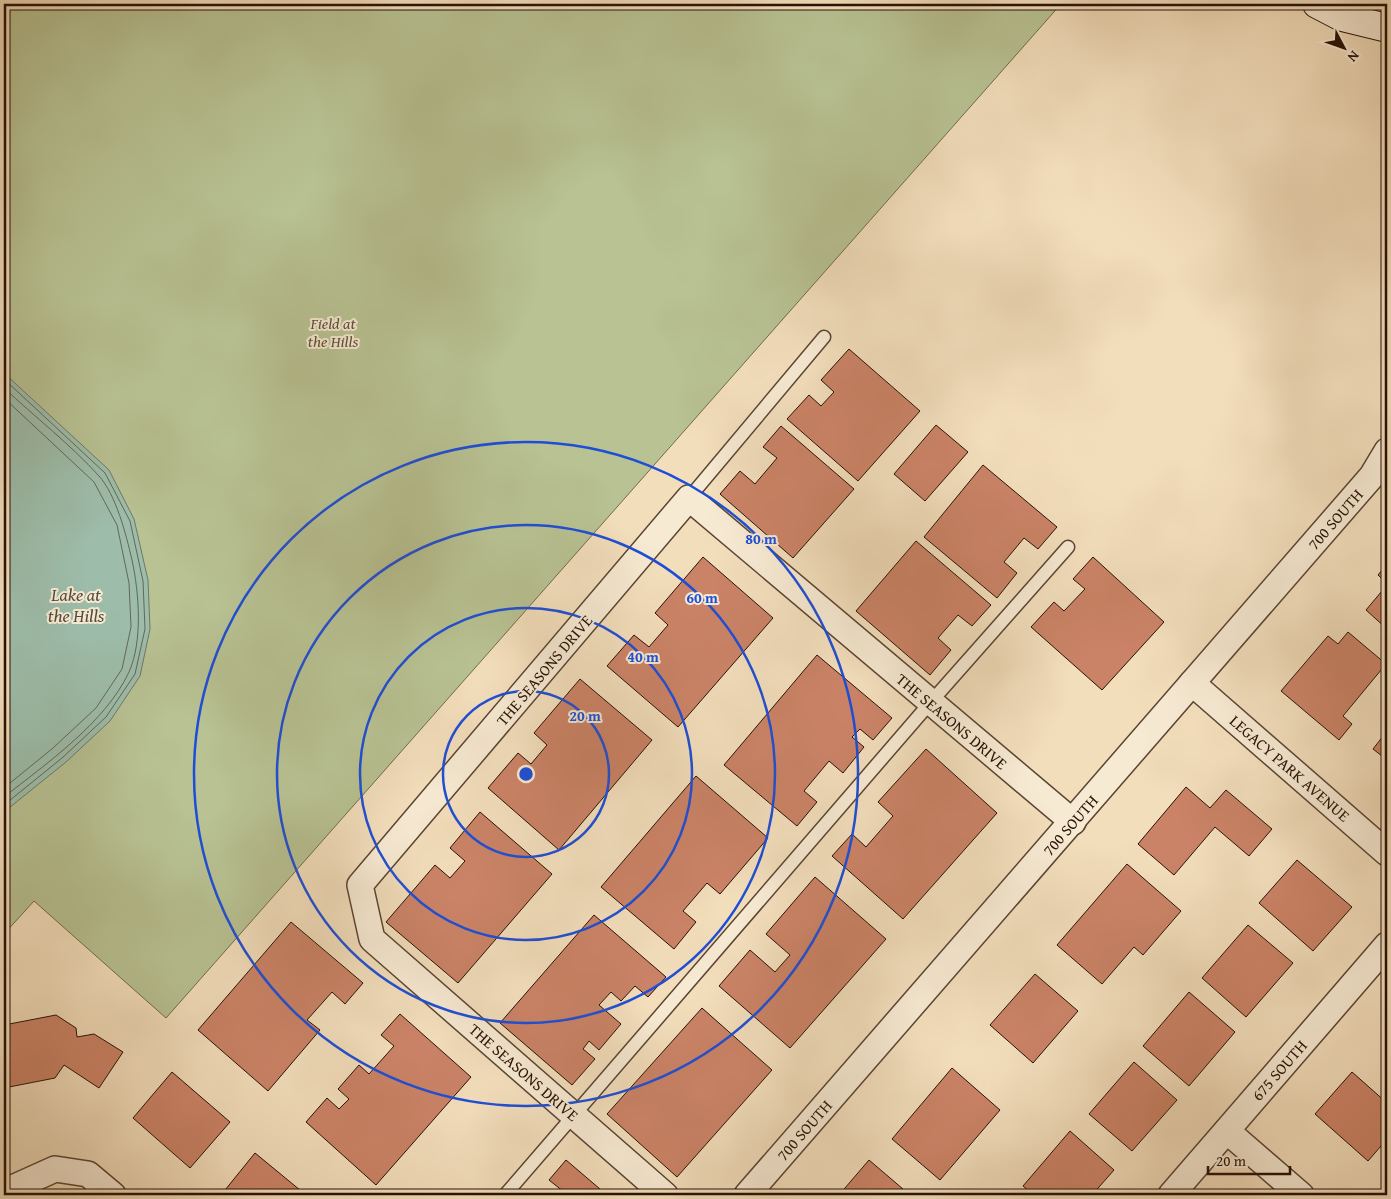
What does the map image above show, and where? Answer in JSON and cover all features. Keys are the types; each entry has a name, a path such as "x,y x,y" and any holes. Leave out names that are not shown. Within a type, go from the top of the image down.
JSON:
{"main road":[{"path":"1317,4 1342,17 1387,28"}],"street":[{"name":"700 SOUTH","path":"747,1195 1372,476 1387,451"},
{"name":"THE SEASONS DRIVE","path":"665,1195 372,939 360,885 689,498 1073,822"},
{"name":"LEGACY PARK AVENUE","path":"1192,683 1387,853"},
{"name":"675 SOUTH","path":"1171,1195 1387,945"},
{"path":"1227,1131 1301,1195"},
{"path":"8,1195 15,1187 55,1169 88,1174 113,1195"}],"lane":[{"path":"689,498 824,338"},
{"path":"505,1195 930,703 1068,547"}],"green space":[{"name":"Field at the Hills","path":"4,4 1061,4 166,1018 34,901 4,934"}],"water":[{"name":"Lake at the Hills","path":"4,373 109,470 134,519 148,580 150,629 140,676 110,721 66,762 4,812"}],"building":[{"path":"849,349 920,411 858,481 787,419 809,395 821,406 834,392 821,380"},
{"path":"936,425 968,452 925,501 894,474"},
{"path":"781,426 854,489 793,558 720,494 740,471 755,484 777,458 763,447"},
{"path":"983,465 1057,527 1038,549 1024,538 1004,562 1017,573 997,598 924,537"},
{"path":"916,541 991,605 972,626 958,615 938,638 951,650 930,675 856,611"},
{"path":"703,557 773,618 678,727 607,666 634,635 649,647 668,625 655,613"},
{"path":"1093,557 1164,622 1102,690 1031,627 1054,602 1064,611 1085,589 1073,579"},
{"path":"1387,564 1387,583 1378,575"},
{"path":"1387,585 1387,629 1366,610"},
{"path":"1348,632 1386,664 1343,716 1352,724 1339,740 1281,691 1328,636 1338,644"},
{"path":"817,655 892,718 873,740 860,729 852,737 864,747 843,773 829,761 804,791 817,802 797,826 724,765"},
{"path":"580,679 652,740 559,850 488,788 518,753 531,764 547,745 534,733"},
{"path":"1387,731 1387,760 1373,749"},
{"path":"926,749 997,813 903,919 832,856 852,834 866,847 893,816 878,802"},
{"path":"696,776 768,838 720,894 707,883 683,911 696,922 674,949 601,887"},
{"path":"1186,787 1210,808 1226,790 1272,829 1249,856 1215,827 1174,875 1138,844"},
{"path":"480,812 552,874 458,983 386,922 435,865 450,878 465,861 450,848"},
{"path":"1297,860 1352,907 1313,951 1259,903"},
{"path":"1127,864 1181,911 1143,955 1134,947 1102,984 1057,945"},
{"path":"815,877 886,939 790,1048 719,986 750,950 775,972 790,955 766,934"},
{"path":"594,915 666,977 648,997 635,986 621,1001 611,992 599,1005 621,1024 599,1050 589,1041 583,1049 595,1059 572,1085 500,1023"},
{"path":"291,922 363,983 345,1004 332,992 307,1020 320,1030 268,1091 198,1030"},
{"path":"1248,925 1293,963 1246,1017 1202,978"},
{"path":"1035,974 1078,1011 1033,1063 990,1025"},
{"path":"1189,992 1235,1032 1189,1086 1143,1046"},
{"path":"702,1008 772,1070 677,1177 607,1114"},
{"path":"400,1014 471,1077 376,1185 306,1122 327,1098 339,1109 349,1099 338,1089 359,1065 369,1074 394,1046 381,1035"},
{"path":"56,1015 76,1028 77,1037 94,1034 123,1052 99,1088 64,1065 55,1078 4,1088 4,1025"},
{"path":"1134,1062 1177,1100 1132,1151 1089,1114"},
{"path":"952,1068 1000,1110 940,1180 892,1139"},
{"path":"172,1072 230,1122 190,1168 133,1118"},
{"path":"1352,1072 1387,1103 1387,1139 1368,1161 1315,1114"},
{"path":"1070,1131 1114,1170 1092,1195 1034,1195 1023,1186"},
{"path":"255,1153 306,1195 221,1195"},
{"path":"566,1160 607,1195 561,1195 564,1192 549,1180"},
{"path":"869,1160 910,1195 839,1195"}]}
